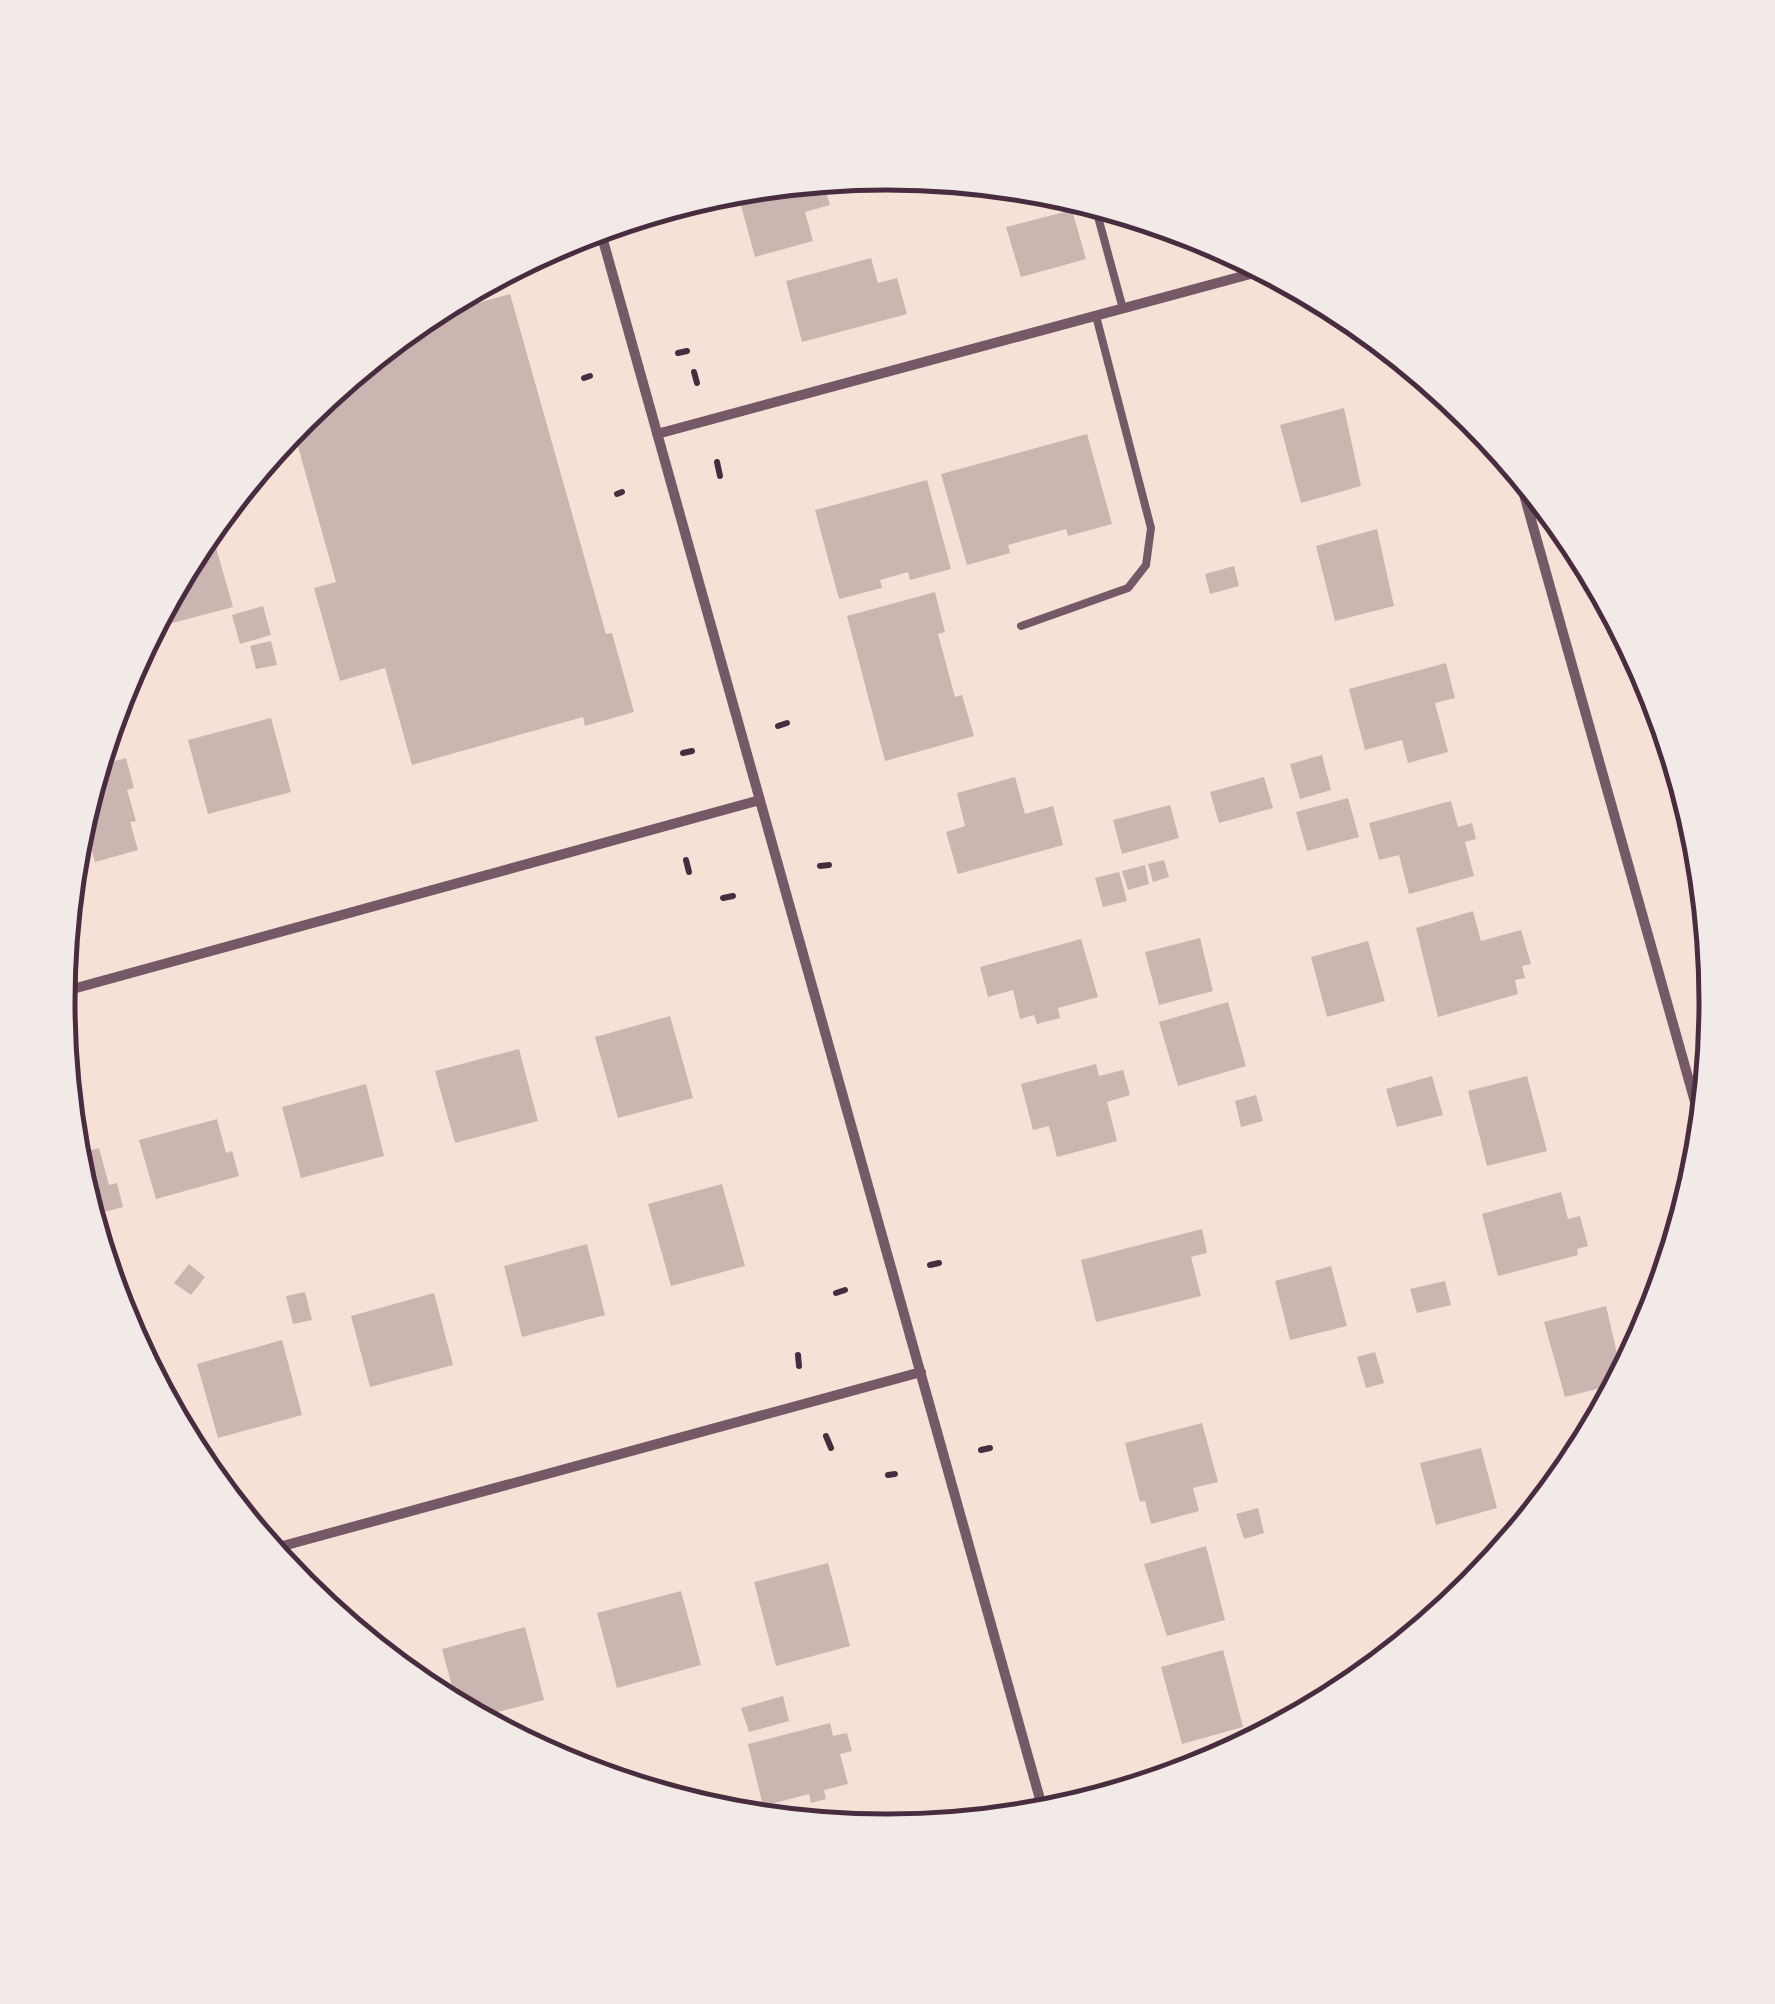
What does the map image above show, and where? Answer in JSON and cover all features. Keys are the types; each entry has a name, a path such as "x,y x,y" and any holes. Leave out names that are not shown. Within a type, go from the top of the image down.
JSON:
{"street":[{"path":"603,241 1041,1800"},
{"path":"656,434 1251,275"},
{"path":"1525,499 1694,1098"},
{"path":"76,988 760,800"},
{"path":"284,1546 921,1372"}],"lane":[{"path":"1098,217 1123,309"},
{"path":"1021,626 1128,588 1146,566 1151,528 1096,316"}],"path":[{"path":"694,372 698,383"},
{"path":"717,462 720,476"},
{"path":"778,726 787,723"},
{"path":"683,754 692,752"},
{"path":"686,860 689,872"},
{"path":"820,866 830,864"},
{"path":"723,898 732,896"},
{"path":"930,1265 939,1263"},
{"path":"798,1355 799,1366"},
{"path":"826,1436 832,1448"}],"building":[{"path":"826,192 830,205 805,212 813,241 755,257 740,203"},
{"path":"1072,211 1086,259 1021,277 1006,227"},
{"path":"871,258 878,283 897,278 907,314 802,342 786,281"},
{"path":"510,294 606,634 612,633 634,712 585,726 583,717 412,765 385,668 340,681 314,588 336,582 297,444 393,357 469,305"},
{"path":"1344,408 1361,486 1301,503 1280,425"},
{"path":"1087,434 1112,524 1068,536 1066,529 1008,545 1010,553 967,565 941,474"},
{"path":"927,480 951,569 910,580 908,572 880,580 882,588 839,599 815,510"},
{"path":"1377,529 1394,606 1335,621 1316,546"},
{"path":"216,546 233,607 169,624"},
{"path":"1234,566 1239,586 1210,594 1205,574"},
{"path":"935,592 945,632 938,634 955,697 962,695 974,736 885,761 847,616"},
{"path":"263,606 271,635 240,644 232,615"},
{"path":"271,641 277,665 256,669 250,646"},
{"path":"1446,663 1455,698 1435,703 1448,752 1408,763 1402,740 1365,750 1349,689"},
{"path":"271,718 291,792 208,814 188,740"},
{"path":"1322,755 1331,790 1300,799 1290,764"},
{"path":"126,758 134,788 127,790 136,821 130,822 138,850 95,862 90,846 112,762"},
{"path":"1015,777 1025,814 1053,806 1063,845 958,874 946,832 965,826 957,793"},
{"path":"1264,777 1273,808 1219,823 1210,792"},
{"path":"1348,798 1359,837 1307,851 1296,812"},
{"path":"1451,801 1458,827 1472,823 1476,839 1465,842 1474,876 1409,894 1399,855 1379,860 1369,823"},
{"path":"1170,805 1179,838 1122,854 1113,820"},
{"path":"1164,860 1169,877 1153,882 1148,864"},
{"path":"1145,865 1149,884 1128,890 1122,871"},
{"path":"1119,872 1127,901 1103,907 1095,878"},
{"path":"1473,911 1481,941 1521,930 1531,964 1522,966 1525,978 1515,980 1518,994 1438,1017 1416,928"},
{"path":"1200,938 1213,991 1159,1005 1145,952"},
{"path":"1081,939 1098,997 1058,1008 1060,1018 1037,1024 1034,1015 1020,1019 1013,990 988,997 980,967"},
{"path":"1368,941 1385,1001 1327,1017 1311,957"},
{"path":"1228,1002 1246,1066 1178,1086 1159,1022"},
{"path":"670,1016 693,1098 618,1118 595,1037"},
{"path":"519,1049 538,1121 455,1143 435,1071"},
{"path":"1096,1064 1099,1076 1123,1070 1130,1095 1107,1102 1117,1141 1057,1157 1049,1126 1033,1130 1021,1084"},
{"path":"1432,1076 1443,1115 1397,1127 1386,1089"},
{"path":"1527,1076 1547,1151 1487,1166 1468,1091"},
{"path":"366,1084 384,1156 301,1178 282,1107"},
{"path":"1256,1095 1263,1121 1241,1127 1235,1101"},
{"path":"217,1119 226,1153 232,1151 239,1176 156,1199 139,1140"},
{"path":"99,1148 109,1185 117,1183 123,1207 103,1212 89,1151"},
{"path":"722,1184 745,1266 671,1286 648,1204"},
{"path":"1561,1192 1568,1219 1580,1216 1588,1246 1577,1249 1578,1255 1498,1276 1482,1214"},
{"path":"1202,1229 1207,1253 1191,1257 1201,1296 1096,1322 1081,1260"},
{"path":"587,1244 605,1315 522,1337 504,1266"},
{"path":"189,1264 205,1277 191,1295 174,1283"},
{"path":"1331,1266 1347,1326 1290,1340 1275,1281"},
{"path":"1445,1281 1451,1305 1417,1313 1410,1289"},
{"path":"305,1292 312,1320 293,1324 286,1296"},
{"path":"434,1293 453,1365 370,1387 351,1316"},
{"path":"1606,1306 1618,1357 1602,1388 1565,1397 1544,1322"},
{"path":"282,1340 302,1415 218,1438 197,1364"},
{"path":"1375,1352 1384,1383 1366,1388 1357,1357"},
{"path":"1202,1423 1218,1482 1193,1488 1199,1511 1151,1524 1145,1501 1140,1502 1125,1443"},
{"path":"1481,1448 1497,1508 1436,1525 1420,1463"},
{"path":"1258,1508 1264,1533 1244,1539 1236,1514"},
{"path":"1206,1546 1225,1620 1167,1636 1144,1564"},
{"path":"828,1563 850,1646 776,1666 754,1582"},
{"path":"681,1591 701,1665 617,1688 597,1613"},
{"path":"525,1627 544,1700 494,1713 452,1688 442,1649"},
{"path":"1223,1650 1243,1727 1182,1744 1161,1667"},
{"path":"783,1696 789,1721 749,1732 741,1708"},
{"path":"830,1723 833,1736 847,1733 852,1751 840,1754 848,1784 824,1790 826,1799 811,1803 809,1794 763,1805 748,1744"}]}
